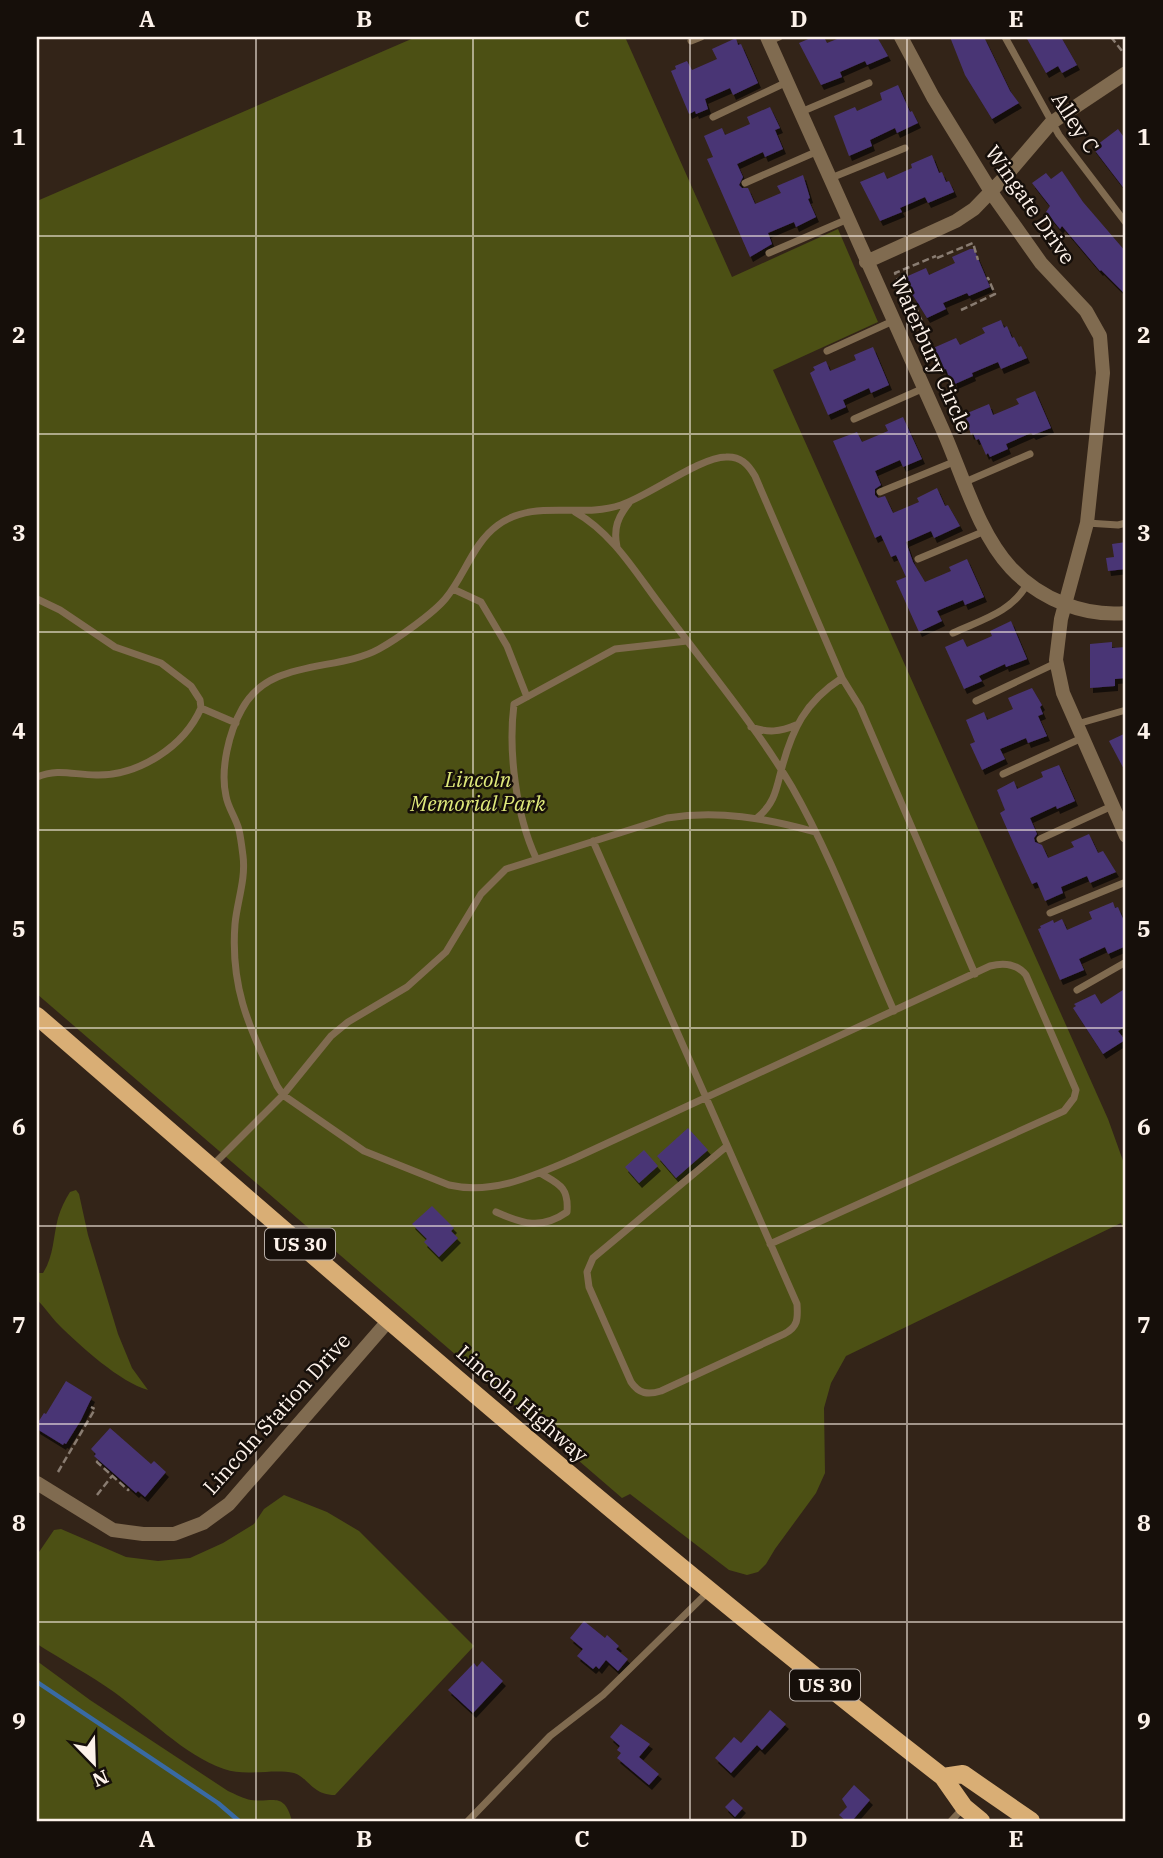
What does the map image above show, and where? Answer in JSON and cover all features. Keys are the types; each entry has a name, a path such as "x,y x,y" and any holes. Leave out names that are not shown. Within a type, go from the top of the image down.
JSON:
{"main road":[{"name":"Lincoln Highway","path":"37,1016 709,1592 943,1777 964,1807 981,1821"},
{"path":"943,1777 963,1774 1031,1821"}],"street":[{"name":"Wingate Drive","path":"901,37 933,97 991,192 1041,263 1086,311 1100,336 1103,373 1087,523 1057,641 1056,663"},
{"name":"Waterbury Circle","path":"772,38 801,113 866,262 957,461 985,531 995,548 1027,583 1065,606 1126,613"},
{"path":"866,262 956,221 974,209 1051,122 1126,73"},
{"path":"1056,663 1063,693 1126,836"},
{"name":"Lincoln Station Drive","path":"37,1483 113,1530 174,1534 203,1523 229,1504 389,1320"}],"lane":[{"path":"691,41 701,37"},
{"name":"Alley C","path":"1005,37 1051,122 1126,223"},
{"path":"713,117 788,82"},
{"path":"801,113 869,83"},
{"path":"830,178 905,148"},
{"path":"745,183 818,151"},
{"path":"769,253 848,219"},
{"path":"827,351 893,321"},
{"path":"854,419 923,388"},
{"path":"965,482 1030,454"},
{"path":"574,512 599,510 630,502 717,458 736,458 750,466 842,678 860,707 975,974"},
{"path":"880,492 957,461"},
{"path":"617,547 617,520 630,502"},
{"path":"771,1244 1064,1111 1074,1098 1076,1090 1026,975 1016,966 999,964 540,1173 494,1187 463,1188 449,1185 364,1151 283,1095 245,1015 235,973 235,922 244,860 239,830 226,798 224,782 226,760 243,706 270,682 299,670 345,661 377,651 445,600 477,547 499,524 530,511 561,509 574,512 590,520 617,547 781,771 815,832 894,1011"},
{"path":"1087,523 1126,523"},
{"path":"918,559 985,531"},
{"path":"953,633 1007,609 1022,593 1027,583"},
{"path":"453,589 481,602 507,646 527,697"},
{"path":"37,599 60,610 115,647 161,663 191,686 200,700 201,708 196,719 173,744 158,756 130,771 94,775 62,771 37,777"},
{"path":"536,858 526,836 510,735 514,704 615,649 687,641"},
{"path":"976,701 1056,663"},
{"path":"757,818 772,802 796,726 818,696 842,678"},
{"path":"201,708 236,723"},
{"path":"1076,724 1126,710"},
{"path":"751,727 761,731 779,732 796,726"},
{"path":"1003,774 1083,738"},
{"path":"1040,839 1113,805"},
{"path":"211,1167 283,1095 331,1036 348,1022 407,987 446,952 481,894 506,869 667,818 689,815 757,818 815,832"},
{"path":"593,841 771,1244 796,1304 798,1320 790,1331 661,1391 652,1394 639,1391 631,1382 589,1287 589,1265 593,1258 727,1146"},
{"path":"1050,913 1126,882"},
{"path":"1077,990 1126,962"},
{"path":"496,1212 515,1220 537,1224 554,1221 567,1212 568,1197 564,1190 540,1173"},
{"path":"468,1821 550,1736 603,1695 709,1592"},
{"path":"951,1821 964,1807"}],"path":[{"path":"1111,37 1126,55"},
{"path":"906,288 902,290 895,273 973,243 978,260"},
{"path":"961,310 995,294 987,279"},
{"path":"918,306 916,308 928,335"},
{"path":"58,1472 95,1409 92,1407"},
{"path":"98,1461 129,1489"},
{"path":"97,1495 112,1476"}],"green space":[{"name":"Lincoln Memorial Park","path":"416,37 625,37 732,277 838,229 878,322 773,370 1108,1119 1126,1169 1126,1236 1121,1223 846,1356 831,1383 824,1408 825,1473 816,1493 766,1564 758,1572 747,1575 729,1570 630,1494 622,1498 37,994 37,201"},
{"path":"76,1190 118,1334 132,1368 148,1390 126,1380 101,1362 59,1325 37,1300 37,1273 43,1273 47,1267 60,1211 70,1192"},
{"path":"284,1495 327,1512 359,1531 474,1646 335,1795 321,1792 294,1773 233,1771 209,1762 180,1745 114,1692 37,1644 37,1555 54,1530 61,1529 126,1557 158,1561 190,1558 223,1543 254,1524 264,1509"},
{"path":"37,1661 90,1700 228,1791 248,1799 281,1802 292,1821 37,1821"}],"building":[{"path":"813,37 824,37 827,43 842,37 877,37 888,56 867,65 865,61 840,72 842,77 821,85 799,43"},
{"path":"950,37 984,37 1010,91 1019,103 992,119 965,75"},
{"path":"1026,37 1061,37 1077,65 1062,73 1058,66 1046,73"},
{"path":"736,38 758,83 733,95 730,88 705,99 708,109 689,114 671,71 676,69 675,66 687,61 692,70 717,59 712,49"},
{"path":"898,85 918,123 897,133 895,128 870,140 872,146 849,156 834,116 855,107 857,111 882,100 880,93"},
{"path":"770,107 780,128 775,130 783,149 765,157 763,152 737,164 743,177 739,185 748,188 755,204 781,193 777,186 803,175 810,198 808,199 816,217 796,227 794,222 768,233 772,244 750,257 707,159 713,157 704,136 722,128 725,135 750,124 747,117"},
{"path":"1118,129 1126,140 1126,191 1093,148"},
{"path":"932,155 939,173 942,172 954,192 928,203 925,197 900,208 902,212 880,221 860,182 884,172 887,179"},
{"path":"1062,171 1083,202 1126,252 1126,295 1046,212 1050,206 1032,183 1046,173 1051,179"},
{"path":"974,249 990,287 943,303 946,309 927,318 901,279 926,268 929,275 955,263 952,257"},
{"path":"1001,320 1027,358 1001,369 998,362 955,384 953,379 950,380 946,369 943,370 939,360 936,361 931,349 956,338 960,345 985,333 982,328"},
{"path":"873,347 889,385 871,393 869,388 843,400 846,407 828,415 810,373 815,370 813,367 826,361 830,371 856,360 854,355"},
{"path":"1035,391 1051,428 1006,444 1008,449 990,457 988,453 986,455 979,439 976,440 973,433 971,435 965,414 989,404 993,415 1019,404 1016,399"},
{"path":"903,417 922,459 903,467 900,460 875,471 881,485 875,489 875,495 878,498 885,496 893,513 919,502 917,498 937,488 945,506 948,505 960,526 934,538 931,531 906,542 913,562 925,582 951,571 949,567 967,559 984,597 965,605 963,600 937,611 942,621 919,632 896,581 906,577 896,555 891,557 881,535 875,538 833,441 857,432 862,442 888,431 885,425"},
{"path":"1126,542 1126,569 1108,571 1106,558 1114,557 1112,544"},
{"path":"1011,621 1027,659 1006,667 1005,664 979,676 982,681 964,689 945,647 963,639 967,647 992,636 990,631"},
{"path":"1112,642 1112,648 1126,647 1126,678 1115,679 1115,686 1090,688 1090,644"},
{"path":"1032,688 1042,705 1040,707 1043,714 1038,716 1047,736 1028,743 1026,738 1000,749 1005,759 982,770 970,744 975,742 966,720 984,712 987,720 1013,709 1008,698"},
{"path":"1126,733 1126,773 1109,741"},
{"path":"1059,765 1075,801 1030,818 1037,834 1035,842 1042,845 1048,858 1074,847 1071,842 1089,834 1098,853 1103,851 1116,872 1090,883 1087,876 1061,887 1063,893 1045,901 1037,882 1032,884 1000,813 1005,810 997,790 1014,781 1017,789 1043,777 1041,772"},
{"path":"1113,902 1126,926 1126,946 1108,954 1105,947 1079,959 1084,970 1060,980 1038,929 1040,926 1062,919 1067,930 1092,919 1089,912"},
{"path":"1126,988 1126,1026 1118,1031 1125,1040 1103,1054 1073,1008 1076,1006 1074,1004 1095,994 1101,1004"},
{"path":"688,1128 708,1150 676,1178 657,1156"},
{"path":"644,1150 658,1166 639,1183 625,1167"},
{"path":"432,1206 454,1228 451,1231 458,1238 439,1257 424,1242 427,1239 412,1224"},
{"path":"66,1381 92,1397 81,1420 63,1445 37,1429 37,1424"},
{"path":"110,1428 151,1464 154,1461 166,1472 145,1497 138,1491 136,1493 94,1456 96,1454 91,1449"},
{"path":"584,1621 605,1638 607,1635 619,1646 616,1649 628,1659 618,1671 606,1660 599,1669 596,1666 593,1669 577,1656 583,1649 570,1638"},
{"path":"482,1661 503,1681 473,1713 448,1690 474,1663 477,1667"},
{"path":"770,1710 786,1724 762,1750 757,1745 731,1773 715,1758 734,1737 741,1743"},
{"path":"621,1724 650,1744 639,1757 659,1774 649,1785 617,1758 621,1753 617,1750 620,1746 610,1737"},
{"path":"854,1785 870,1800 852,1821 846,1821 839,1815 847,1807 842,1799"},
{"path":"733,1799 743,1808 735,1817 725,1807"}],"waterway":[{"path":"37,1682 218,1803 239,1821"}]}
